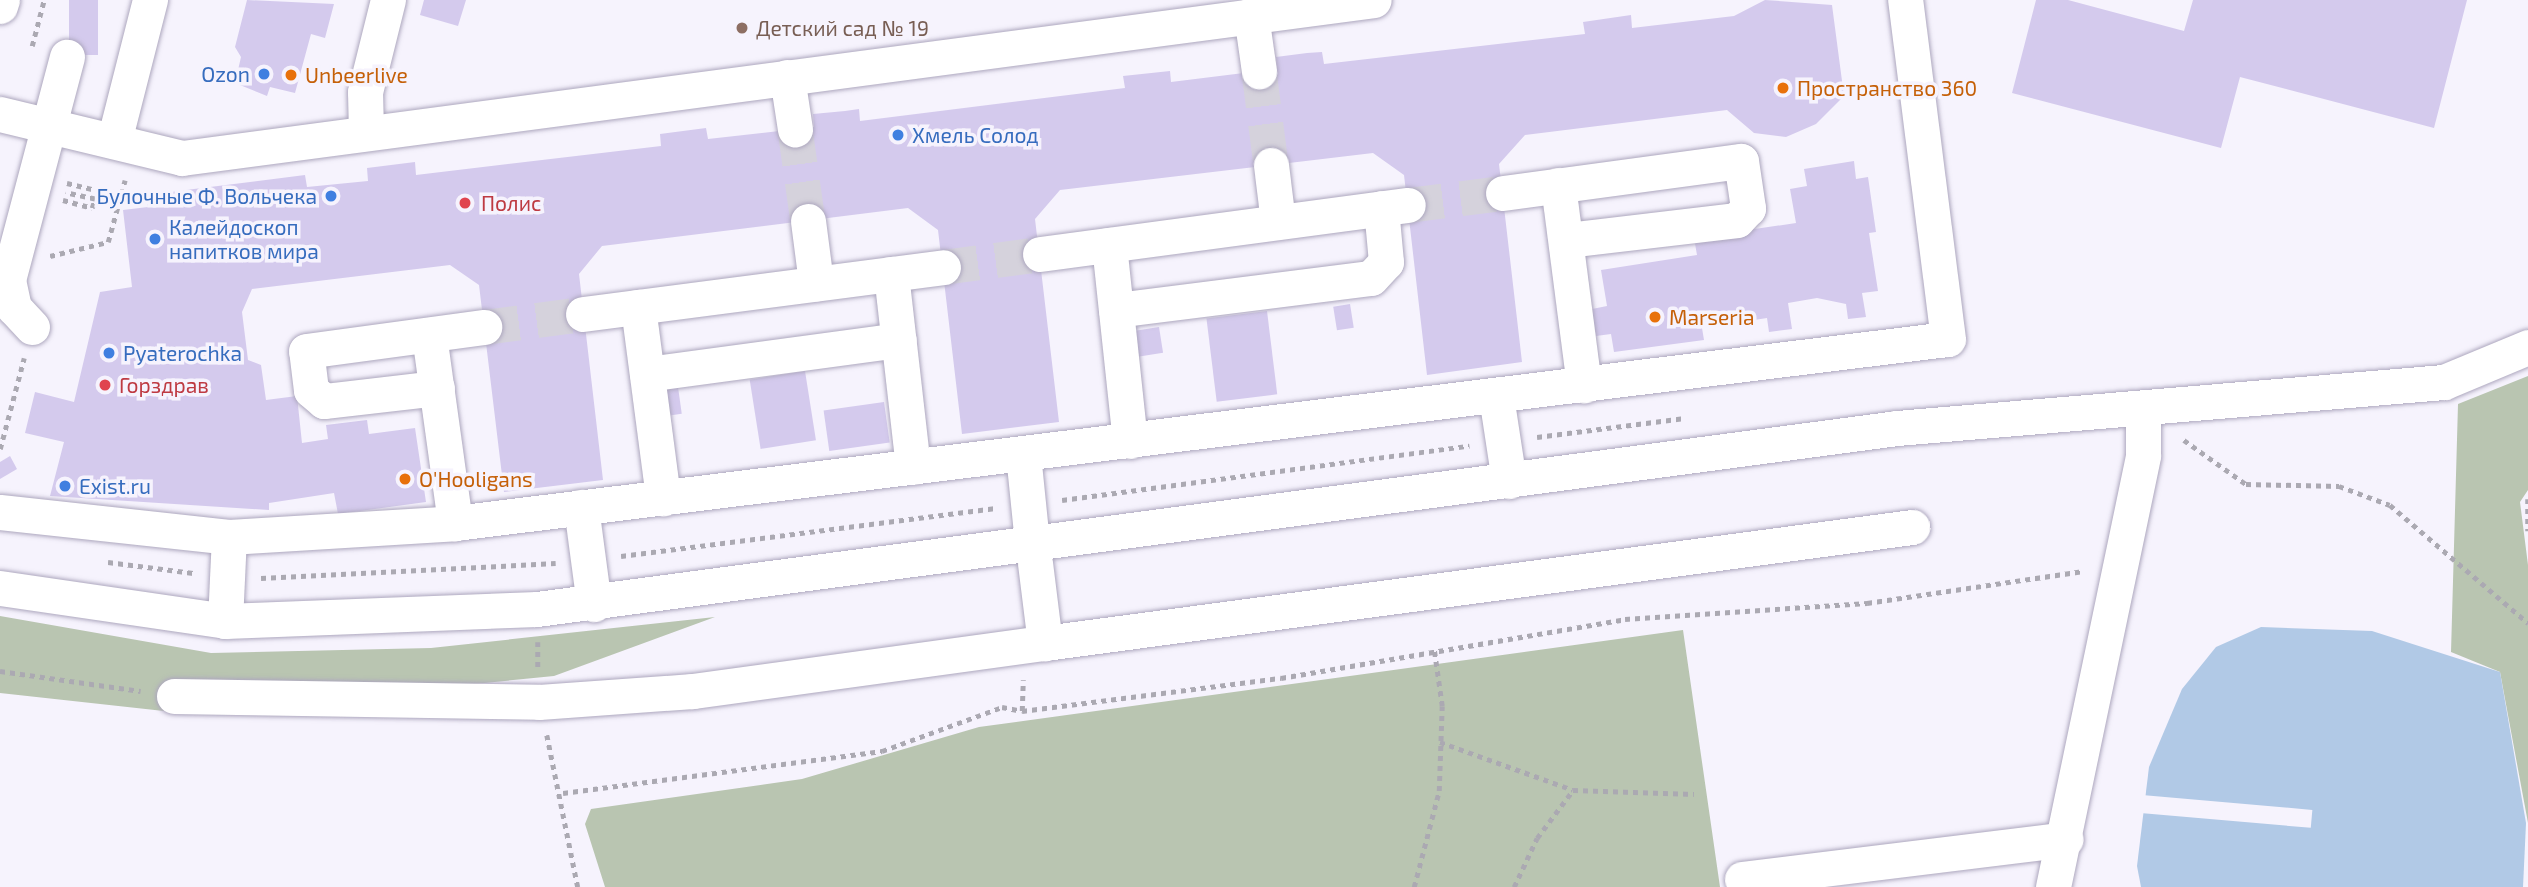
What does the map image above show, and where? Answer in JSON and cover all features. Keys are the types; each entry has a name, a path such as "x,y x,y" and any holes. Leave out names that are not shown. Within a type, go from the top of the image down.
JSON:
{"lane":[{"path":"0,6 2,0"},
{"path":"121,155 150,0"},
{"path":"366,132 365,92 388,0"},
{"path":"0,114 47,125 121,155 182,158 1374,0"},
{"path":"0,512 229,537 455,523 1948,339 1905,0"},
{"path":"1251,15 1259,71"},
{"path":"32,327 14,307 8,280 67,57"},
{"path":"787,77 795,129"},
{"path":"1503,193 1741,161 1748,208 1737,220 1566,240"},
{"path":"1271,165 1278,222"},
{"path":"1558,185 1584,385"},
{"path":"1040,254 1394,207 1386,262 1371,278 1116,310"},
{"path":"808,221 816,283"},
{"path":"1109,245 1130,441"},
{"path":"583,314 943,267"},
{"path":"891,274 913,467"},
{"path":"638,307 663,498"},
{"path":"437,388 324,401 311,390 306,351 484,327"},
{"path":"429,335 455,523"},
{"path":"647,374 899,340"},
{"path":"0,587 225,621 324,622 594,604 1034,553 1509,481 1896,428 2143,411 2444,382 2528,347"},
{"path":"1496,396 1509,481"},
{"path":"2053,887 2066,839 2118,566 2143,455 2143,411"},
{"path":"1023,454 1045,643"},
{"path":"581,507 594,604"},
{"path":"174,696 539,702 694,691 1912,527"},
{"path":"225,621 229,537"},
{"path":"1742,879 2066,839"}],"path":[{"path":"40,253 108,242 121,196 121,155"},
{"path":"56,199 92,208 95,199 59,191 62,182 121,196"},
{"path":"0,449 32,327"},
{"path":"2143,411 2246,484 2339,486 2390,505 2528,623"},
{"path":"94,560 226,578 325,579 589,561 1693,417"},
{"path":"2528,499 2528,531"},
{"path":"563,793 882,751 1002,707 1022,711 1281,678 1434,649 1625,620 1867,603 2118,566"},
{"path":"537,609 539,702 563,793 578,887"},
{"path":"1414,887 1439,791 1440,742 1434,649"},
{"path":"0,671 174,696"},
{"path":"1440,742 1573,790 1694,794"},
{"path":"1514,887 1536,838 1573,790"}],"green space":[{"path":"2528,376 2528,490 2520,502 2528,565 2528,823 2500,672 2451,652 2458,404"},
{"path":"0,616 211,653 431,648 715,617 554,676 182,713 0,693"},
{"path":"1683,630 1720,887 605,887 585,824 591,809 802,779 979,727"}],"water":[{"path":"2261,627 2372,631 2500,672 2526,823 2523,887 2141,887 2137,866 2149,767 2182,689 2216,647"}],"pier":[{"path":"2142,795 2312,810 2311,828 2140,813"}],"building":[{"path":"69,0 98,0 98,55 69,55"},
{"path":"247,0 334,4 325,38 311,34 295,93 270,87 267,96 235,83 241,57 235,47"},
{"path":"424,0 466,0 458,26 420,15"},
{"path":"1765,0 1832,5 1844,96 1816,124 1786,137 1754,133 1727,110 1525,135 1499,164 1522,362 1427,375 1404,175 1373,153 1060,190 1035,219 1059,422 962,434 938,230 908,208 602,246 579,274 603,480 504,492 479,285 450,265 252,289 242,312 248,360 261,365 266,400 297,396 302,443 328,439 326,425 367,420 369,434 415,428 426,502 338,514 334,493 269,503 269,510 50,496 64,442 25,433 35,392 74,402 100,292 132,287 123,210 148,207 146,195 305,175 307,187 368,181 367,168 415,162 416,175 661,146 660,134 706,128 708,139 814,127 813,114 859,109 860,121 1125,88 1123,76 1170,71 1171,82 1277,69 1276,57 1307,53 1322,52 1324,64 1585,34 1583,22 1631,15 1632,28 1734,16"},
{"path":"2036,0 2068,0 2184,31 2193,0 2467,0 2434,128 2240,77 2221,148 2012,93"},
{"path":"1854,161 1856,179 1868,177 1876,232 1869,233 1878,291 1862,293 1866,317 1848,319 1846,304 1817,298 1788,303 1792,329 1769,332 1767,318 1702,328 1704,340 1614,352 1611,334 1596,336 1592,309 1607,306 1601,270 1697,255 1694,238 1796,223 1790,189 1807,186 1804,169"},
{"path":"1350,304 1354,328 1337,330 1333,307"},
{"path":"1267,311 1277,394 1217,402 1206,318"},
{"path":"1159,327 1163,353 1131,358 1127,332"},
{"path":"805,371 816,440 761,449 750,380"},
{"path":"678,387 682,414 668,416 664,389"},
{"path":"884,402 890,443 829,451 824,410"},
{"path":"10,456 17,469 0,479 0,462"}],"tunnel":[{"path":"1259,71 1271,165"},
{"path":"795,129 808,221"},
{"path":"1408,205 1503,193"},
{"path":"943,267 1040,254"},
{"path":"484,327 583,314"}],"place":[{"name":"Детский сад № 19","path":"742,28"},
{"name":"Ozon","path":"264,74"},
{"name":"Unbeerlive","path":"291,75"},
{"name":"Пространство 360","path":"1783,88"},
{"name":"Хмель Солод","path":"898,135"},
{"name":"Булочные Ф. Вольчека","path":"331,196"},
{"name":"Полис","path":"465,203"},
{"name":"Калейдоскоп напитков мира","path":"155,239"},
{"name":"Marseria","path":"1655,317"},
{"name":"Pyaterochka","path":"109,353"},
{"name":"Горздрав","path":"105,385"},
{"name":"O'Hooligans","path":"405,479"},
{"name":"Exist.ru","path":"65,486"}]}
